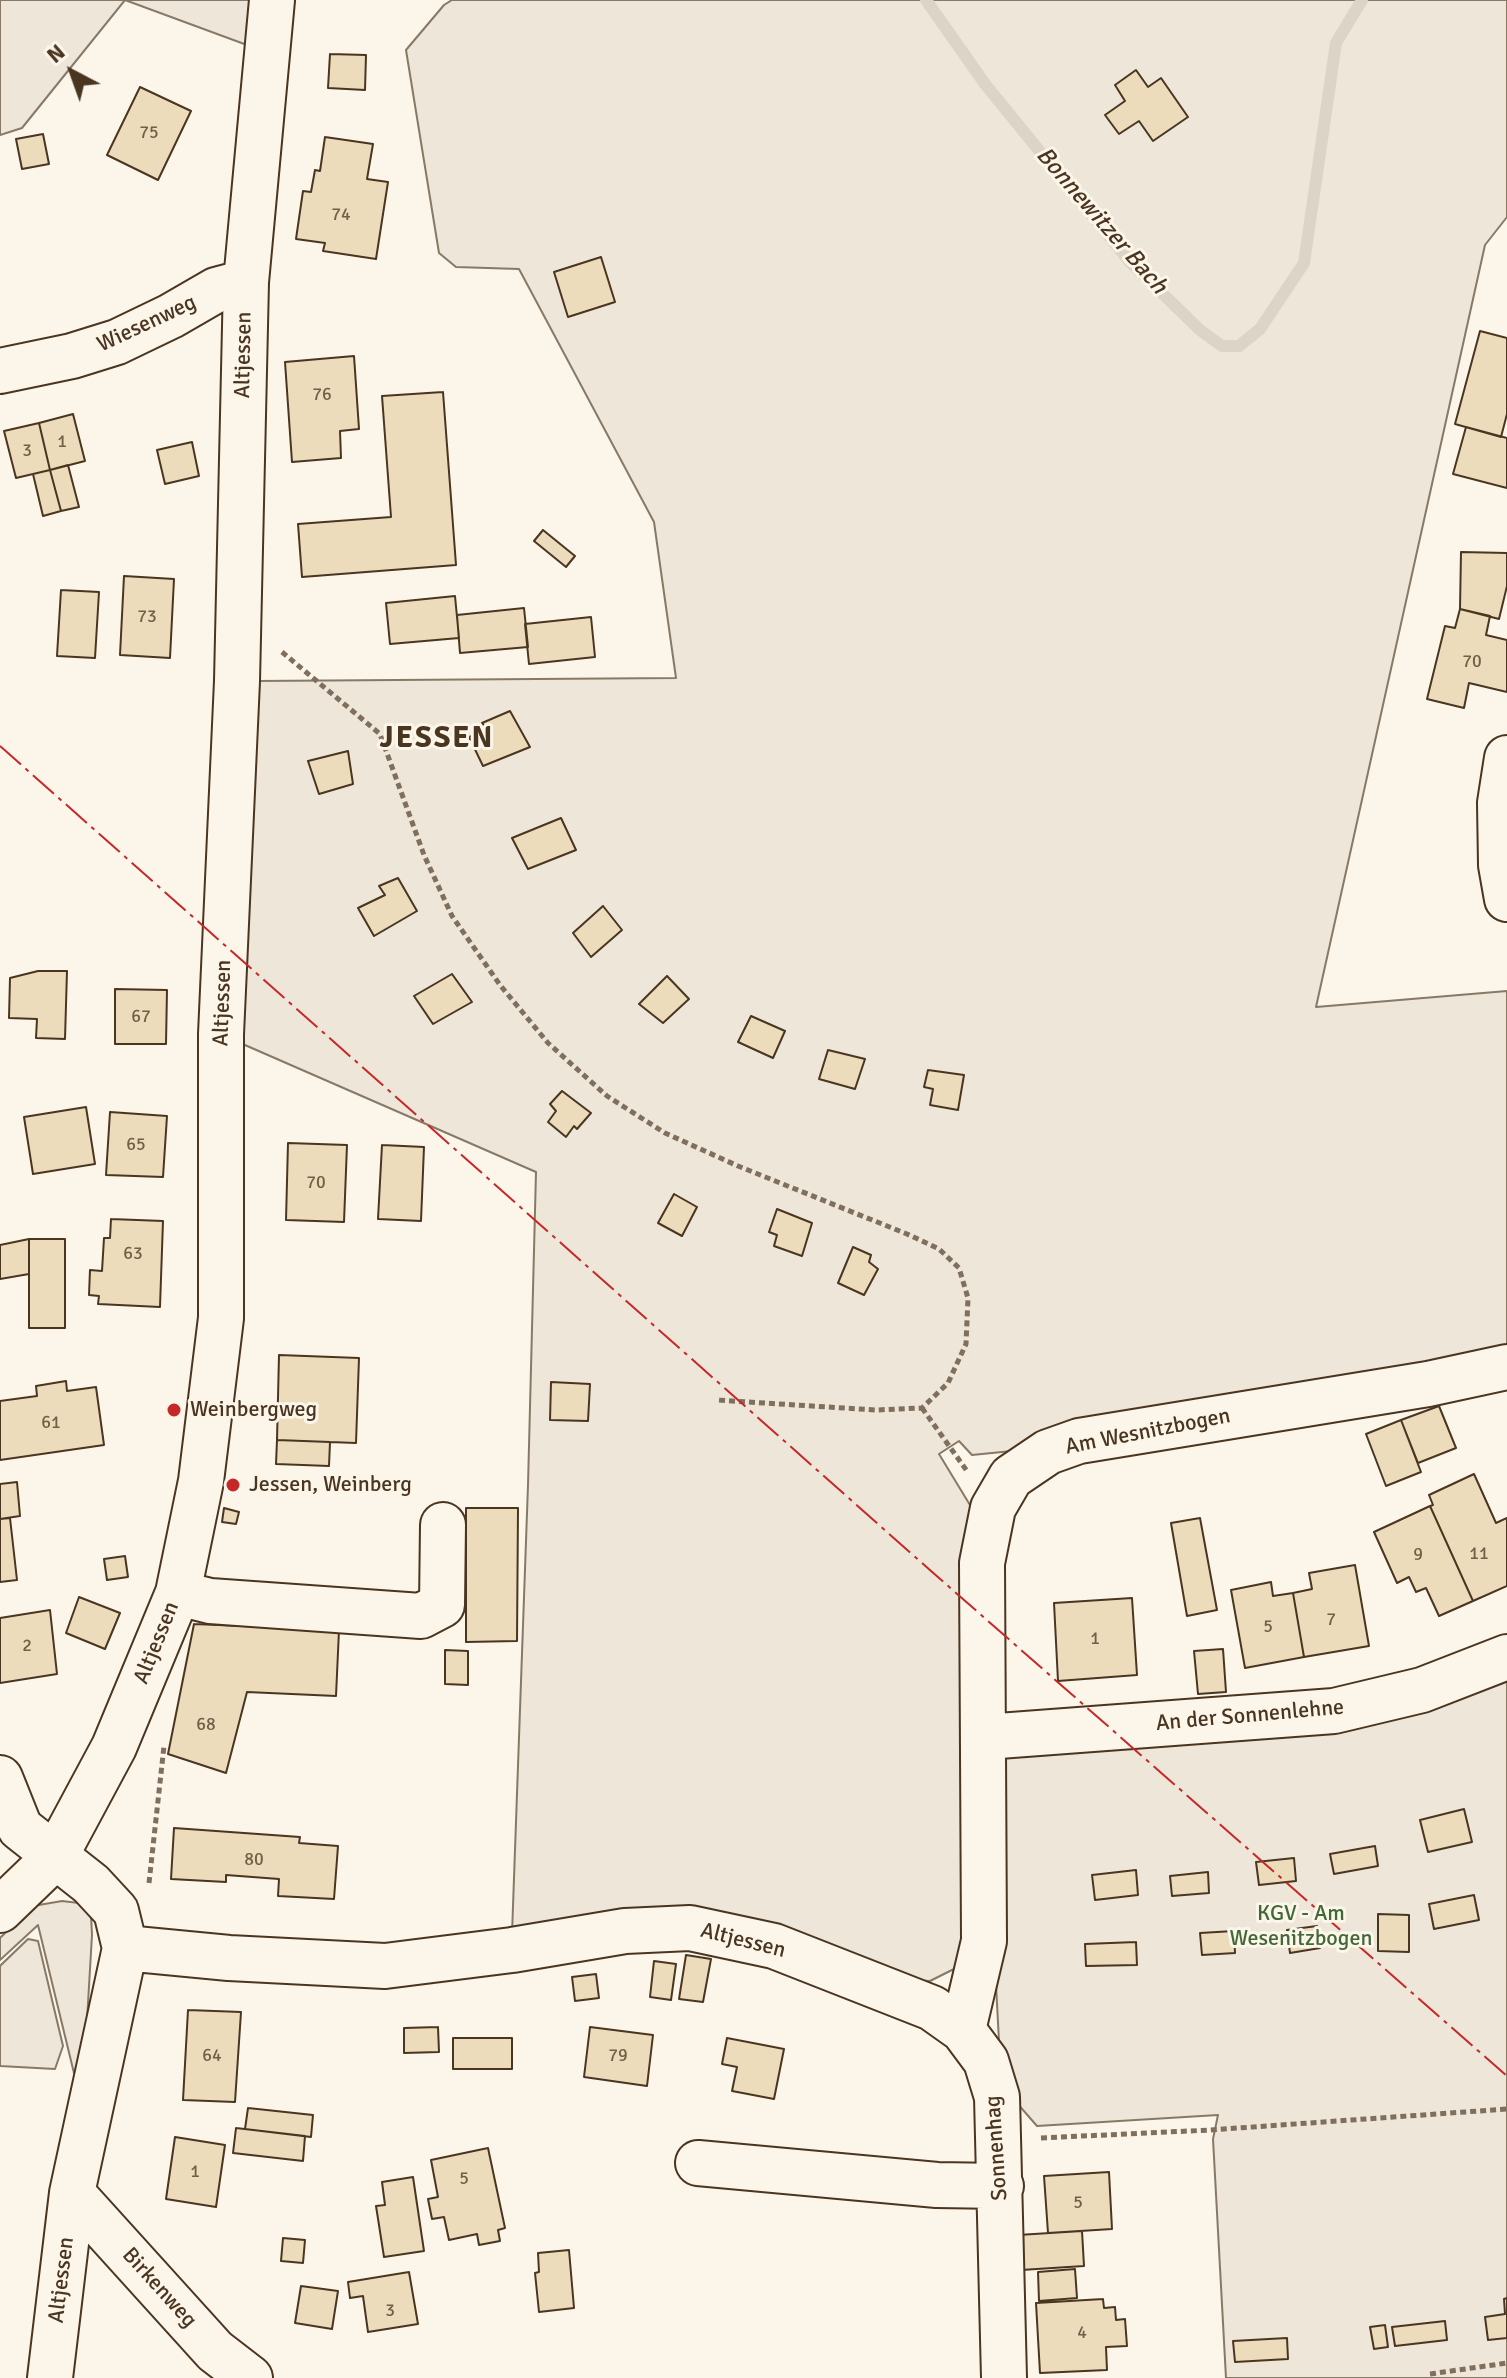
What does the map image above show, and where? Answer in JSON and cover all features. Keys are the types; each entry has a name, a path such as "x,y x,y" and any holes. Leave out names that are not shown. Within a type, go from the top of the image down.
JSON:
{"street":[{"name":"Altjessen","path":"50,2378 72,2193 125,1948 116,1911 91,1884 55,1857 114,1747 178,1593 201,1481 221,1318 221,1034 238,615 246,282 272,0"},
{"name":"Wiesenweg","path":"0,371 72,356 117,342 216,290 246,282"},
{"path":"1507,758 1500,803 1501,865 1507,899"},
{"name":"Am Wesnitzbogen","path":"985,1737 982,1563 993,1508 1011,1477 1048,1452 1079,1441 1428,1384 1507,1367"},
{"path":"178,1593 210,1601 421,1616 442,1605 443,1525"},
{"name":"An der Sonnenlehne","path":"985,1737 1334,1711 1422,1690 1507,1657"},
{"path":"963,2030 984,1941 985,1737"},
{"path":"0,1778 20,1828 55,1857 0,1910"},
{"name":"Altjessen","path":"125,1948 229,1958 385,1966 512,1950 625,1931 690,1928 774,1946 932,2008 963,2030"},
{"name":"Sonnenhag","path":"963,2030 986,2061 997,2097 1004,2378"},
{"path":"698,2163 937,2185 1001,2186"},
{"name":"Birkenweg","path":"72,2193 215,2351 250,2378"}],"path":[{"path":"238,615 380,734 419,841 452,916 500,985 548,1043 607,1096 665,1133 907,1234 939,1249 959,1268 968,1298 966,1344 948,1383 922,1408 876,1410 717,1400"},
{"path":"922,1408 993,1508"},
{"path":"125,1948 144,1927 165,1742"},
{"path":"1000,2142 1507,2109"},
{"path":"1430,2374 1507,2363"}],"green space":[{"path":"0,0 125,0 22,128 0,135"},
{"path":"125,0 250,0 247,45"},
{"path":"452,0 1507,0 1507,217 1485,245 1316,1007 1507,991 1507,1353 1012,1451 972,1455 959,1441 939,1454 970,1505 968,1942 954,1969 930,1981 906,1980 781,1933 512,1934 536,1172 238,1042 256,681 676,678 654,522 519,269 456,267 439,253 406,50 444,5"},
{"name":"KGV - Am Wesenitzbogen","path":"1507,1672 1507,2378 1226,2378 1213,2139 1218,2115 1037,2126 1016,2102 1000,2061 994,1946 1000,1752"},
{"path":"62,1901 79,1903 91,1915 82,2106 38,1925 0,1960 0,1938 33,1906"},
{"path":"28,1939 38,1941 63,2046 55,2069 0,2066 0,1966"}],"building":[{"path":"330,54 366,55 365,90 328,88"},
{"path":"1136,70 1148,87 1161,78 1188,117 1153,141 1139,121 1119,134 1105,115 1125,101 1115,85"},
{"path":"140,87 191,111 158,180 107,155"},
{"path":"43,134 49,164 22,169 16,139"},
{"path":"325,137 373,144 367,179 388,182 376,259 323,251 325,243 296,239 303,191 311,192 315,170 320,171"},
{"path":"601,257 615,302 568,317 554,272"},
{"path":"1480,331 1507,338 1507,414 1501,437 1455,424"},
{"path":"354,356 359,429 340,431 341,458 292,462 285,362"},
{"path":"443,392 456,565 302,577 298,524 391,517 382,396"},
{"path":"73,414 85,461 50,470 39,423"},
{"path":"39,423 50,470 16,478 4,431"},
{"path":"1466,427 1507,438 1507,488 1453,474"},
{"path":"192,442 199,476 165,484 157,450"},
{"path":"68,465 79,507 61,511 50,470"},
{"path":"50,470 61,511 43,516 33,474"},
{"path":"543,530 575,556 566,567 534,541"},
{"path":"1461,552 1507,553 1507,586 1499,619 1460,609"},
{"path":"124,576 174,579 170,658 120,655"},
{"path":"61,590 99,592 95,658 57,656"},
{"path":"455,596 459,638 390,644 386,603"},
{"path":"524,608 528,647 460,653 457,615"},
{"path":"1460,609 1490,616 1486,635 1507,640 1507,692 1469,683 1464,708 1427,699 1445,626 1455,628"},
{"path":"591,617 595,657 529,664 525,624"},
{"path":"510,711 530,747 483,766 469,737 488,730 482,723"},
{"path":"348,751 353,784 319,794 308,761"},
{"path":"561,818 576,850 528,869 512,838"},
{"path":"398,878 417,911 374,936 358,908 385,895 379,886"},
{"path":"603,906 622,930 591,957 573,933"},
{"path":"38,971 67,971 65,1039 36,1038 37,1019 9,1018 10,978"},
{"path":"452,974 472,1002 433,1024 414,996"},
{"path":"667,976 689,999 663,1023 639,1004"},
{"path":"115,989 167,990 166,1044 115,1044"},
{"path":"751,1016 785,1031 773,1058 738,1042"},
{"path":"828,1050 865,1059 855,1089 819,1079"},
{"path":"928,1070 964,1075 958,1110 930,1105 933,1089 924,1087"},
{"path":"562,1091 591,1113 566,1137 548,1122 556,1111 550,1104"},
{"path":"86,1107 95,1164 33,1174 24,1117"},
{"path":"110,1112 167,1116 163,1177 106,1175"},
{"path":"288,1143 347,1145 344,1222 286,1220"},
{"path":"382,1145 424,1147 421,1221 378,1219"},
{"path":"674,1194 697,1207 682,1236 658,1223"},
{"path":"777,1209 812,1223 802,1256 774,1246 777,1235 769,1232"},
{"path":"111,1219 163,1221 160,1307 98,1304 99,1296 89,1295 90,1270 102,1271 104,1238 110,1238"},
{"path":"29,1239 29,1274 0,1279 0,1245"},
{"path":"29,1239 65,1239 65,1328 29,1328"},
{"path":"853,1247 871,1255 869,1262 878,1269 864,1295 838,1283"},
{"path":"279,1355 359,1358 356,1443 277,1440"},
{"path":"66,1381 67,1391 96,1387 104,1445 0,1460 0,1401 37,1396 36,1386"},
{"path":"551,1382 590,1384 588,1421 550,1420"},
{"path":"1439,1406 1456,1448 1418,1463 1401,1420"},
{"path":"1401,1420 1421,1472 1386,1486 1366,1434"},
{"path":"277,1440 330,1442 329,1466 276,1464"},
{"path":"1474,1474 1496,1523 1507,1518 1507,1586 1473,1601 1430,1506 1433,1505 1429,1495"},
{"path":"17,1482 20,1516 0,1519 0,1484"},
{"path":"1430,1506 1473,1601 1439,1616 1426,1588 1416,1592 1409,1577 1397,1583 1374,1532"},
{"path":"224,1508 239,1512 236,1524 222,1522"},
{"path":"466,1508 518,1508 517,1641 466,1642"},
{"path":"10,1518 17,1580 0,1582 0,1519"},
{"path":"1200,1518 1217,1610 1187,1616 1171,1523"},
{"path":"125,1556 128,1577 107,1580 104,1559"},
{"path":"1355,1565 1369,1646 1304,1657 1293,1593 1312,1589 1309,1573"},
{"path":"1271,1582 1273,1596 1293,1593 1304,1657 1245,1668 1231,1590"},
{"path":"79,1597 120,1613 105,1649 66,1633"},
{"path":"1132,1598 1137,1675 1058,1681 1054,1603"},
{"path":"50,1610 57,1674 0,1683 0,1618"},
{"path":"194,1624 339,1630 336,1696 247,1692 226,1773 168,1754"},
{"path":"1223,1649 1226,1692 1198,1694 1194,1651"},
{"path":"445,1650 468,1651 468,1685 445,1684"},
{"path":"1464,1809 1472,1842 1428,1852 1420,1820"},
{"path":"174,1828 300,1837 299,1843 338,1846 334,1899 278,1896 279,1879 226,1875 226,1882 171,1879"},
{"path":"1375,1846 1378,1866 1334,1874 1330,1854"},
{"path":"1294,1858 1296,1881 1259,1885 1256,1862"},
{"path":"1136,1870 1138,1895 1095,1900 1092,1875"},
{"path":"1208,1872 1209,1893 1172,1896 1170,1876"},
{"path":"1474,1895 1479,1920 1434,1929 1429,1904"},
{"path":"1378,1914 1409,1915 1409,1952 1378,1951"},
{"path":"1317,1926 1320,1948 1290,1953 1287,1930"},
{"path":"1234,1931 1235,1953 1202,1955 1200,1933"},
{"path":"1136,1942 1137,1965 1086,1966 1085,1944"},
{"path":"686,1955 711,1959 703,2002 679,1999"},
{"path":"654,1961 676,1964 671,2000 650,1997"},
{"path":"596,1974 599,1998 575,2001 572,1977"},
{"path":"188,2010 241,2012 235,2102 183,2100"},
{"path":"438,2027 439,2052 404,2053 404,2028"},
{"path":"590,2027 653,2035 647,2086 584,2077"},
{"path":"453,2038 512,2038 512,2069 453,2069"},
{"path":"727,2038 784,2049 774,2099 732,2091 737,2067 722,2064"},
{"path":"248,2108 313,2115 311,2137 245,2129"},
{"path":"236,2128 305,2136 303,2161 233,2153"},
{"path":"175,2137 225,2145 216,2207 166,2199"},
{"path":"488,2148 505,2228 498,2230 500,2241 479,2245 477,2234 449,2240 444,2217 432,2219 428,2199 438,2197 431,2160"},
{"path":"1109,2172 1112,2229 1048,2233 1044,2176"},
{"path":"413,2177 424,2251 384,2257 376,2206 385,2205 382,2182"},
{"path":"1082,2231 1084,2266 1021,2270 1018,2235"},
{"path":"283,2238 305,2240 303,2263 281,2261"},
{"path":"569,2250 574,2308 539,2312 535,2273 539,2272 538,2253"},
{"path":"1075,2269 1077,2298 1039,2301 1038,2272"},
{"path":"409,2272 418,2324 368,2332 363,2296 350,2298 348,2282"},
{"path":"301,2286 338,2291 332,2329 295,2323"},
{"path":"1507,2298 1507,2338 1488,2340 1485,2317 1505,2314 1504,2299"},
{"path":"1103,2299 1104,2308 1115,2307 1116,2320 1125,2319 1127,2346 1106,2347 1107,2370 1040,2373 1036,2303"},
{"path":"1445,2321 1447,2340 1395,2346 1392,2327"},
{"path":"1385,2325 1388,2347 1374,2349 1370,2327"},
{"path":"1287,2338 1288,2359 1235,2362 1233,2341"}],"waterway":[{"name":"Bonnewitzer Bach","path":"926,0 985,84 1130,262 1200,330 1222,346 1239,346 1260,329 1304,263 1336,43 1362,0"}],"power":[{"path":"0,746 931,1571 1507,2076"}],"place":[{"name":"Weinbergweg","path":"174,1410"},
{"name":"Jessen, Weinberg","path":"233,1485"}],"district":[{"name":"JESSEN","path":"437,739"}]}
